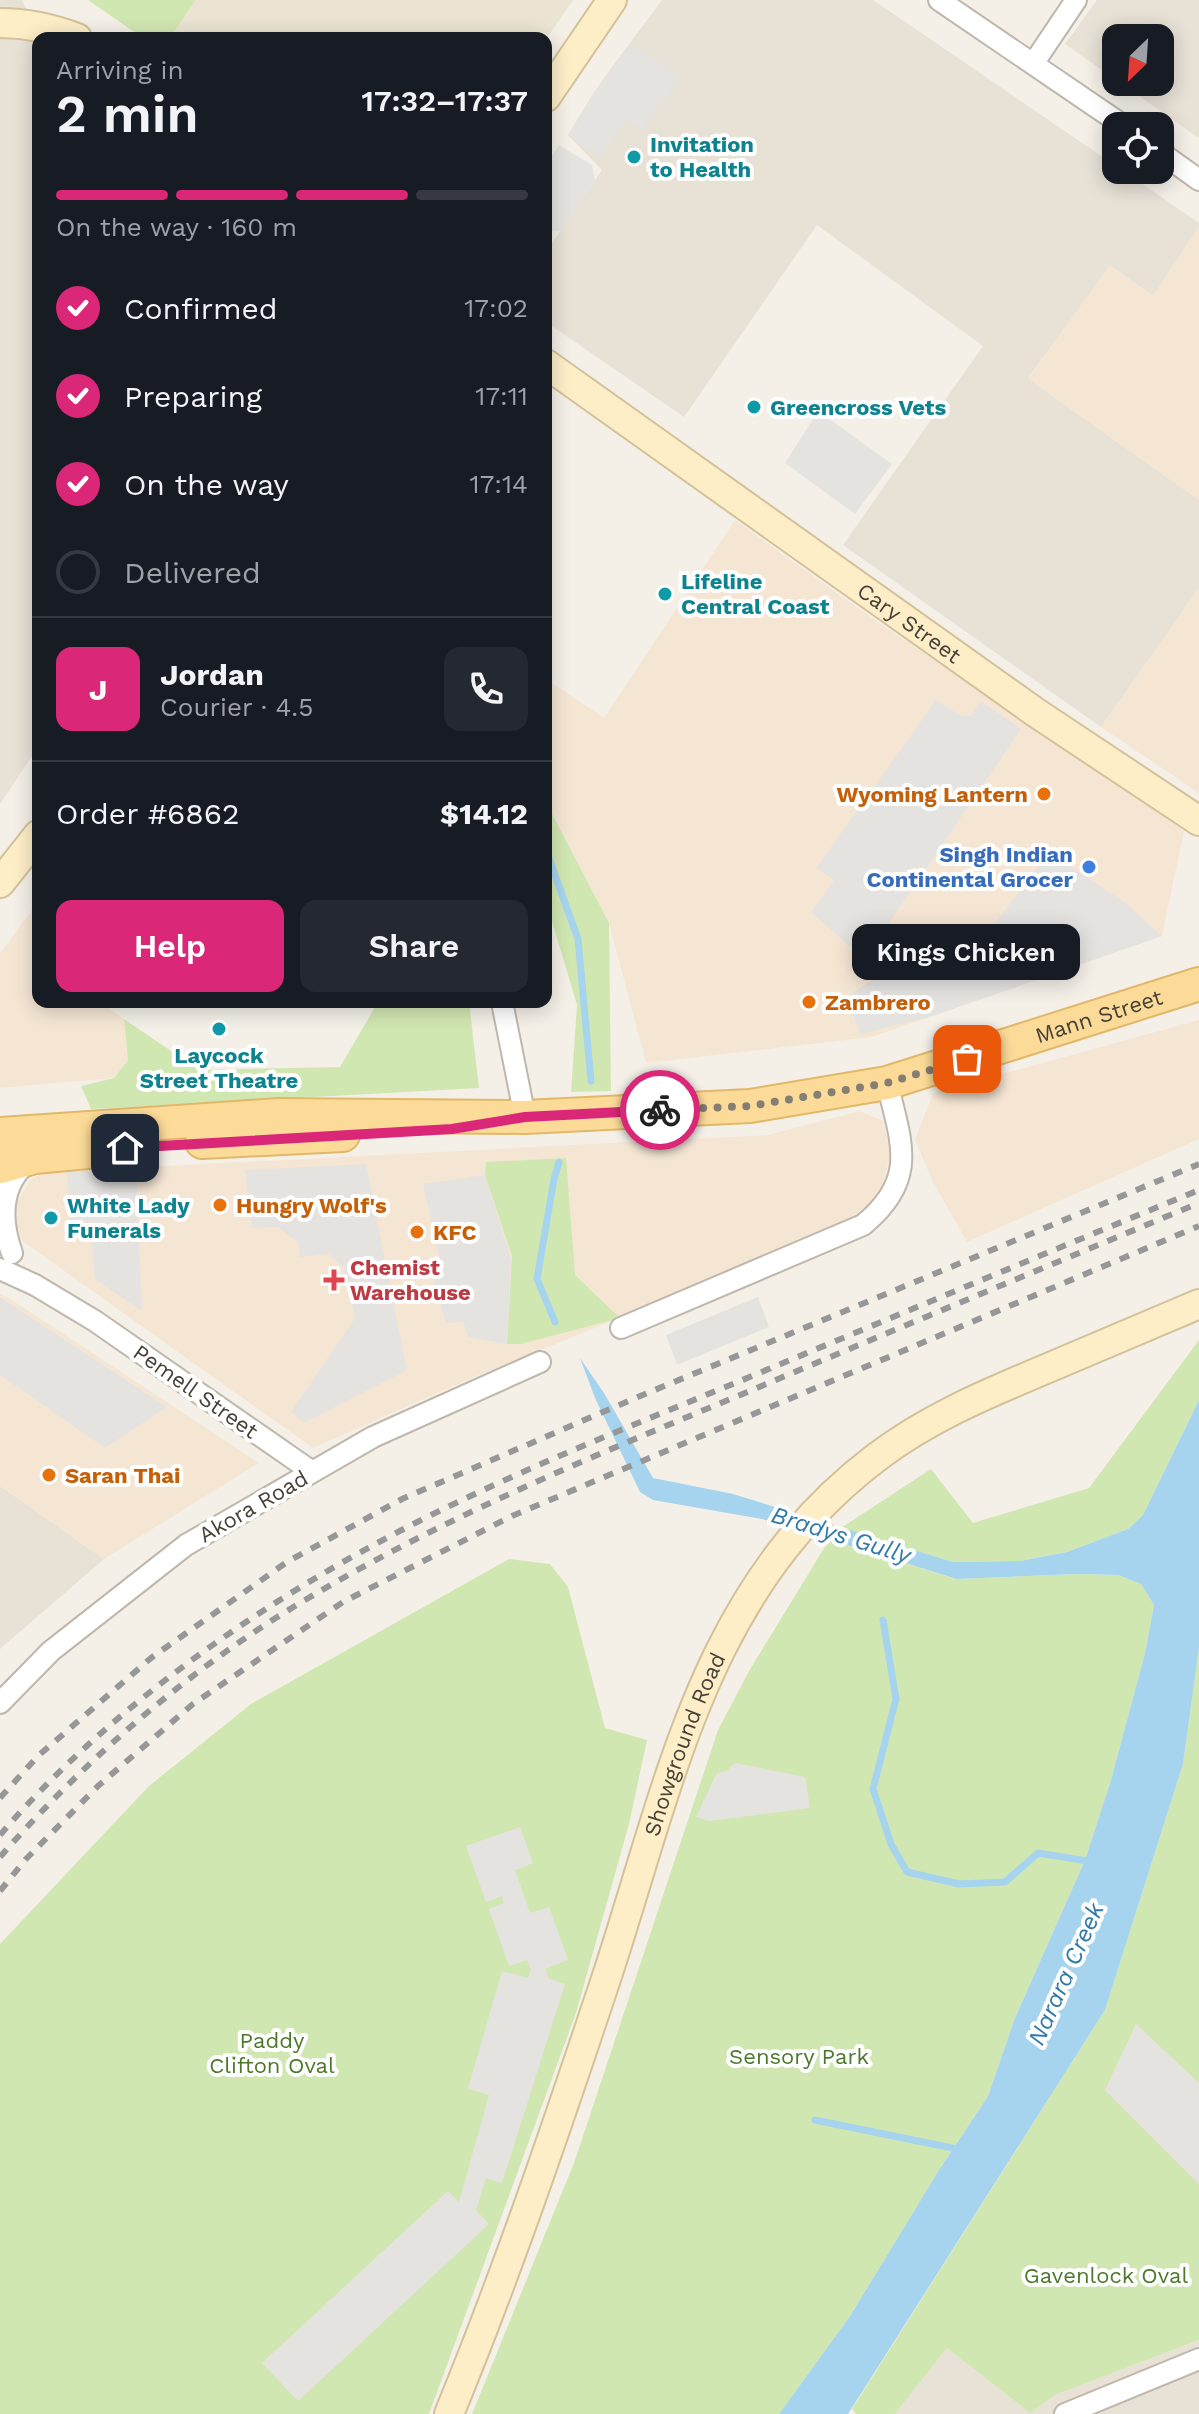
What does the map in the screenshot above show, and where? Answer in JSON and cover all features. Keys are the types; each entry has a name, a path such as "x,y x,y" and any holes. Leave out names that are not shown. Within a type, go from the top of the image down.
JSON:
{"main road":[{"name":"Mann Street","path":"0,1134 279,1115 525,1117 750,1106 887,1083 1199,984"},
{"name":"Mann Street","path":"0,1167 35,1157 173,1144 452,1129 525,1117"}],"street":[{"path":"552,88 612,0"},
{"path":"939,0 1103,112"},
{"path":"1033,64 1076,0"},
{"path":"0,23 26,23 62,32"},
{"path":"1174,162 1199,180"},
{"name":"Cary Street","path":"552,368 1035,712 1199,821"},
{"path":"0,883 32,843"},
{"path":"503,1008 525,1117"},
{"path":"621,1328 863,1225 879,1212 892,1195 903,1164 901,1135 887,1083"},
{"path":"4,1256 4,1197 13,1176 35,1157"},
{"name":"Pemell Street","path":"4,1256 35,1285 79,1311 311,1471"},
{"name":"Showground Road","path":"449,2414 554,2136 701,1688 735,1620 785,1545 818,1509 875,1458 957,1407 1199,1304"},
{"name":"Akora Road","path":"0,1703 51,1651 186,1545 373,1437 540,1362"},
{"path":"1065,2414 1199,2359"}],"shaded area":[{"path":"0,0 22,0 37,32 32,32 32,756 0,804"},
{"path":"196,0 573,0 551,32 174,32"},
{"path":"662,0 873,0 1102,156 1102,184 1142,184 1199,223 1153,296 1110,266 1028,378 1199,500 1199,588 1101,727 843,545 983,346 817,225 684,417 552,326 552,243 602,170 568,135 606,75"},
{"path":"1097,0 1199,0 1199,138 1174,120 1174,112 1162,112 1139,96 1174,96 1174,24 1102,24 1102,70 1065,44"},
{"path":"631,43 681,76 642,130 627,120 601,158 568,135 594,92"},
{"path":"559,145 592,165 595,180 561,231 552,230 552,155"},
{"path":"1199,227 1199,500 1028,379 1110,265 1153,296"},
{"path":"818,411 892,464 855,514 785,463"},
{"path":"735,520 865,613 1184,831 1162,936 872,1037 646,1063 609,923 552,814 552,683 604,718"},
{"path":"1199,588 1199,793 1101,727"},
{"path":"936,700 961,716 971,716 981,701 1021,729 870,951 904,981 961,967 1045,858 1053,855 1126,903 1162,936 930,1017 860,1034 846,997 881,974 811,912 834,880 816,868"},
{"path":"32,910 32,1008 108,1008 124,1019 128,1060 114,1078 0,1088 0,953"},
{"path":"1199,1020 1199,1139 967,1242 933,1182 915,1140 933,1093"},
{"path":"860,1111 883,1121 891,1152 882,1190 859,1221 474,1377 313,1448 21,1240 14,1222 17,1202 31,1179 53,1169 67,1171 767,1135"},
{"path":"366,1164 407,1370 304,1423 291,1412 355,1318 344,1267 328,1254 300,1257 298,1243 278,1227 252,1228 245,1170"},
{"path":"67,1171 136,1171 142,1311 95,1279 90,1227 70,1227"},
{"path":"485,1175 511,1259 507,1344 468,1337 463,1322 446,1323 432,1276 443,1273 423,1184"},
{"path":"0,1294 259,1463 104,1559 0,1486"},
{"path":"0,1297 167,1407 105,1448 0,1375"},
{"path":"758,1297 769,1327 677,1365 666,1335"},
{"path":"0,1486 104,1559 0,1649"},
{"path":"735,1763 805,1777 810,1808 709,1821 696,1817 717,1773 727,1771"},
{"path":"520,1827 533,1863 515,1870 530,1913 549,1907 568,1960 545,1969 549,1979 565,1984 502,2183 486,2178 476,2210 489,2224 298,2401 262,2363 448,2191 459,2202 489,2095 468,2089 502,1971 528,1978 531,1970 527,1960 509,1966 489,1909 504,1903 502,1896 486,1902 466,1846"},
{"path":"1136,2024 1199,2083 1199,2184 1105,2090"},
{"path":"1199,2340 1199,2414 895,2414 947,2348 1030,2413 1055,2395"}],"green space":[{"path":"88,0 196,0 174,32 134,32"},
{"path":"552,814 609,923 611,1091 571,1092 577,1005 552,921"},
{"path":"374,1008 470,1008 479,1088 91,1109 81,1086 114,1078 128,1060 124,1019 199,1070 340,1067"},
{"path":"566,1158 575,1275 620,1318 521,1344 507,1344 512,1256 485,1175 486,1162"},
{"path":"1199,1340 1199,1400 1143,1515 1128,1529 1067,1552 1020,1561 953,1562 841,1528 931,1469 973,1523 1089,1488"},
{"name":"Sensory Park","path":"829,1540 956,1579 1118,1575 1141,1584 1154,1605 1145,1653 1111,1780 1085,1860 1015,2018 988,2096 850,2316 779,2414 472,2414 574,2163 718,1730 749,1671"},
{"name":"Paddy Clifton Oval","path":"509,1559 550,1564 568,1587 605,1728 647,1740 629,1824 576,2013 429,2414 0,2414 0,1944 149,1786 251,1704"},
{"name":"Gavenlock Oval","path":"1199,1648 1199,2340 1055,2395 1030,2413 947,2348 895,2414 856,2414 852,2409 1105,2010 1183,1764"}],"water":[{"name":"Narara Creek","path":"580,1358 653,1478 733,1494 953,1562 1020,1561 1067,1552 1128,1529 1143,1515 1199,1400 1199,1648 1183,1764 1105,2010 848,2414 779,2414 850,2316 988,2096 1015,2018 1085,1860 1111,1780 1145,1653 1154,1605 1141,1584 1118,1575 957,1579 762,1519 653,1500 640,1492 595,1398"}],"waterway":[{"name":"Bradys Gully","path":"552,867 578,939 591,1081"},
{"name":"Bradys Gully","path":"555,1322 537,1279 559,1162"},
{"path":"883,1620 896,1699 873,1789 891,1844 907,1872 959,1884 1005,1882 1038,1853 1094,1862"},
{"path":"815,2120 962,2150"}],"railway":[{"path":"0,1798 38,1756 151,1658 287,1562 402,1499 633,1399 1199,1164"},
{"path":"0,1835 83,1749 177,1671 278,1601 381,1541 558,1456 1199,1190"},
{"path":"0,1857 101,1753 175,1690 254,1632 349,1575 459,1518 572,1466 1199,1203"},
{"path":"0,1891 26,1859 98,1786 193,1704 343,1602 512,1516 1199,1226"}],"way so far":[{"path":"660,1110 750,1106 887,1083 967,1059"}],"place":[{"name":"Invitation to Health","path":"634,157"},
{"name":"Greencross Vets","path":"754,407"},
{"name":"Lifeline Central Coast","path":"665,594"},
{"name":"Wyoming Lantern","path":"1044,794"},
{"name":"Singh Indian Continental Grocer","path":"1089,867"},
{"name":"Zambrero","path":"809,1002"},
{"name":"Laycock Street Theatre","path":"219,1029"},
{"name":"Kings Chicken","path":"967,1059"},
{"name":"Hungry Wolf's","path":"220,1205"},
{"name":"White Lady Funerals","path":"51,1218"},
{"name":"KFC","path":"417,1232"},
{"name":"Chemist Warehouse","path":"334,1280"},
{"name":"Saran Thai","path":"49,1475"}],"route":[{"path":"125,1148 452,1129 525,1117 660,1110"}]}
